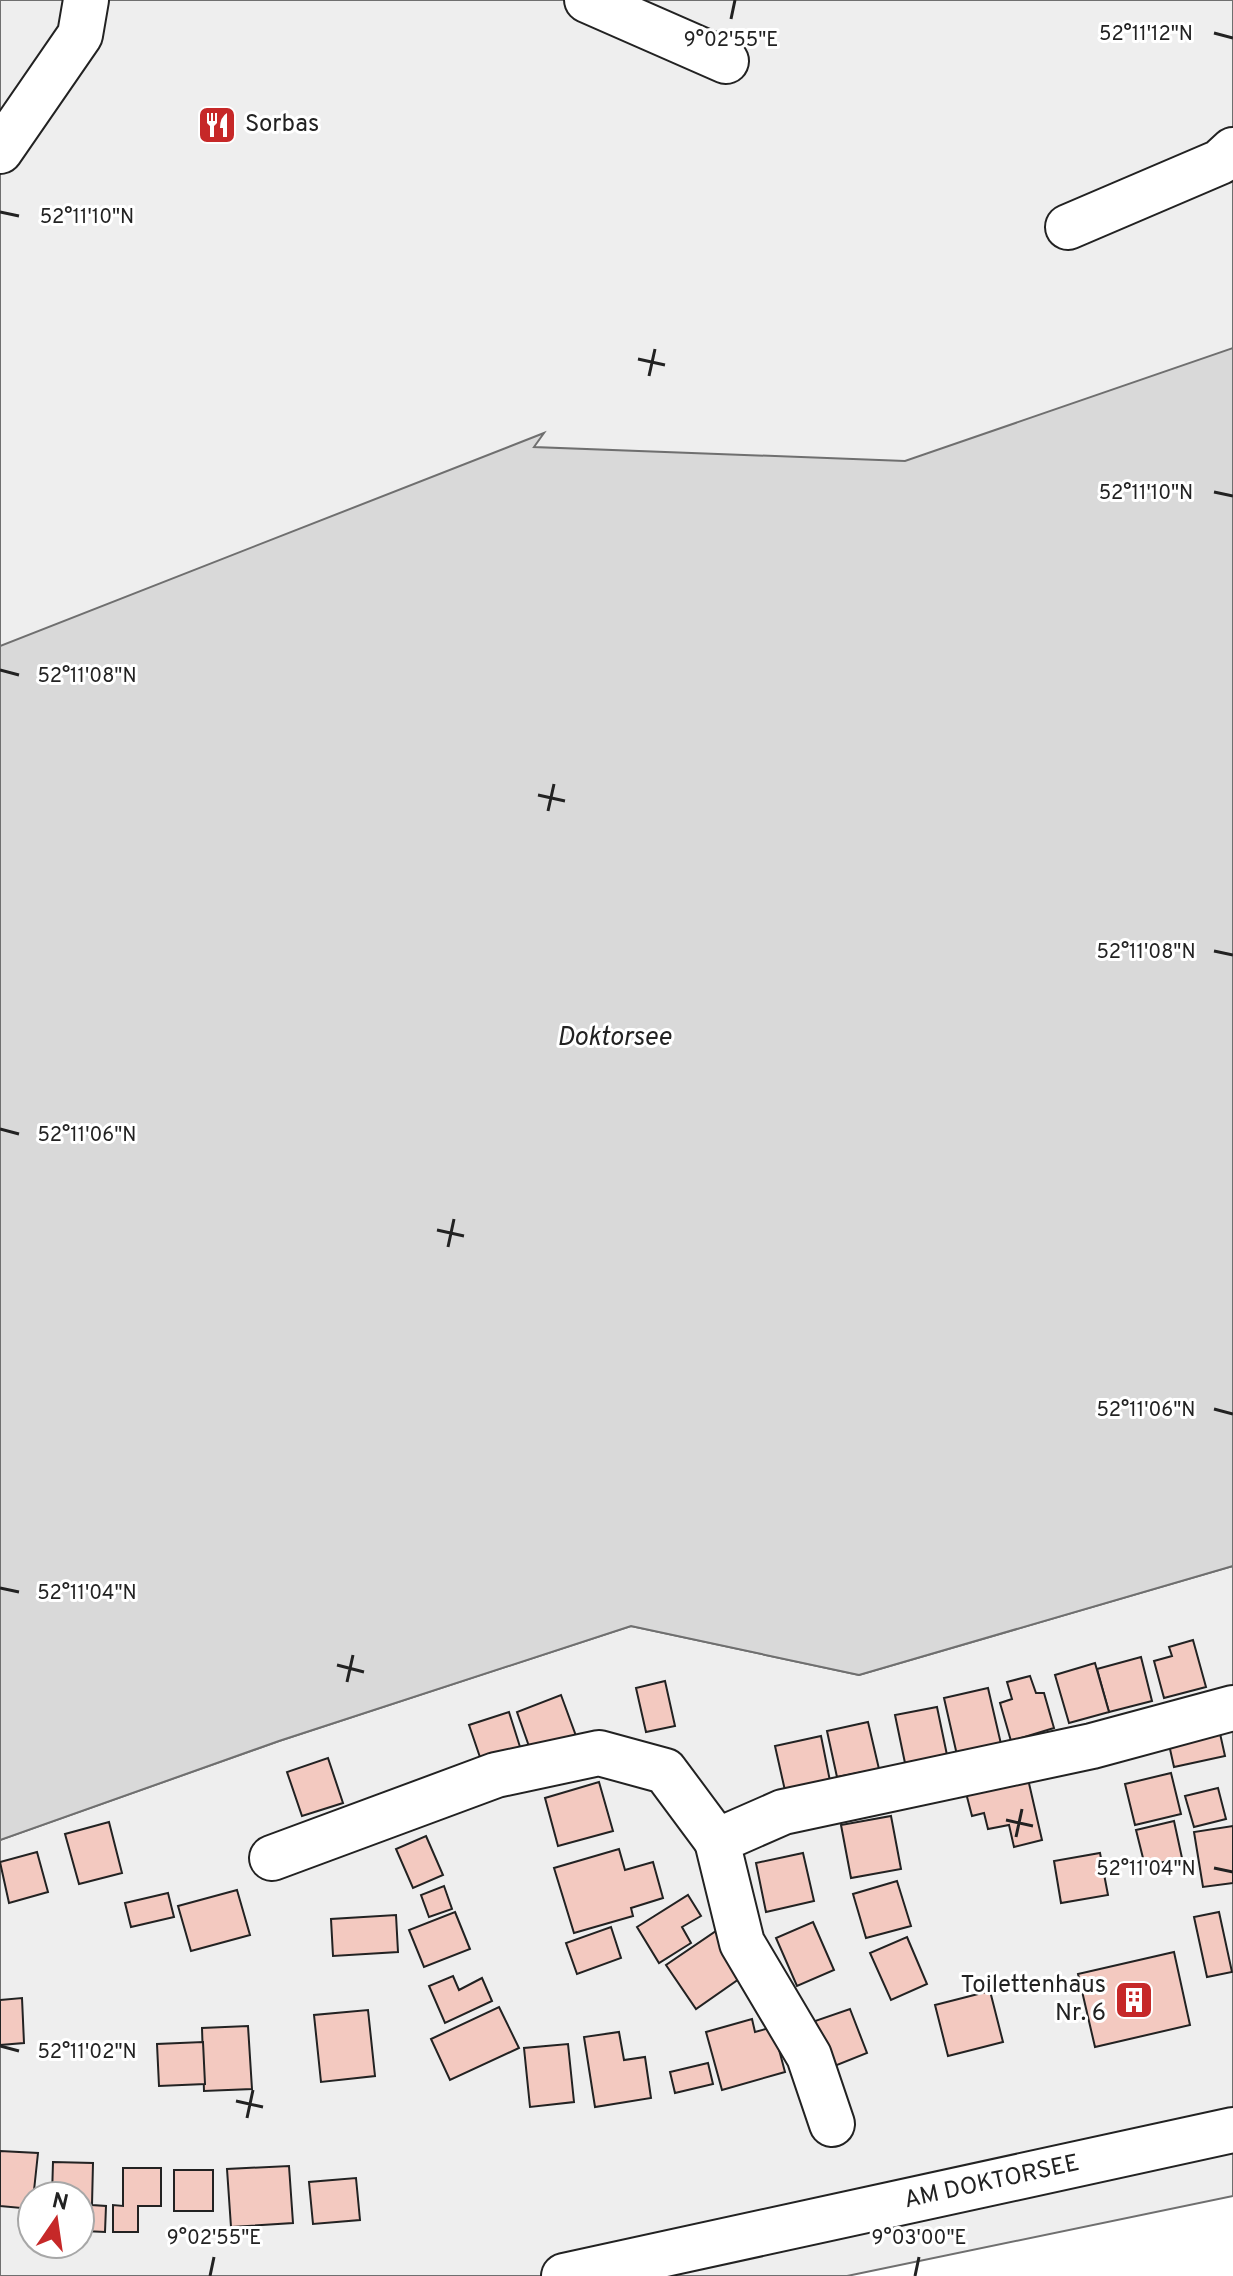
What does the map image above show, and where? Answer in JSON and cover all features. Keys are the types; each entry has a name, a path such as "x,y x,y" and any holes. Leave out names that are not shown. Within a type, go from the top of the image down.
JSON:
{"street":[{"path":"0,151 80,35 86,0"},
{"path":"587,0 726,61"},
{"path":"1068,227 1220,162 1233,150"},
{"path":"717,1841 783,1812 1092,1746 1233,1708"},
{"path":"272,1858 496,1775 599,1753 665,1771 717,1841 742,1943 809,2056 832,2124"},
{"name":"AM DOKTORSEE","path":"564,2276 1233,2130"}],"shaded area":[{"path":"0,0 1233,0 1233,357 904,472 0,658"},
{"path":"1233,1566 1233,2196 847,2276 0,2276 0,1840 279,1741 631,1626 859,1675"}],"water":[{"name":"Doktorsee","path":"1233,348 1233,1566 859,1675 631,1626 279,1741 0,1840 0,646 544,433 534,447 905,461"}],"building":[{"path":"1193,1640 1206,1687 1164,1698 1154,1661 1172,1656 1169,1647"},
{"path":"1141,1657 1152,1701 1109,1712 1097,1669"},
{"path":"1095,1663 1109,1712 1069,1723 1055,1675"},
{"path":"1030,1676 1036,1693 1044,1693 1054,1728 1011,1741 1000,1703 1012,1699 1007,1682"},
{"path":"665,1681 675,1726 646,1732 636,1688"},
{"path":"988,1688 1001,1744 957,1755 944,1698"},
{"path":"561,1695 576,1736 531,1752 517,1712"},
{"path":"937,1707 947,1755 905,1763 895,1715"},
{"path":"509,1712 521,1750 482,1763 469,1725"},
{"path":"868,1722 879,1769 837,1777 827,1731"},
{"path":"1219,1729 1225,1756 1174,1767 1168,1740"},
{"path":"821,1736 831,1786 786,1795 775,1746"},
{"path":"328,1758 343,1803 302,1816 287,1772"},
{"path":"1171,1773 1181,1814 1135,1825 1125,1784"},
{"path":"1028,1779 1042,1840 1014,1847 1009,1825 988,1829 984,1813 972,1816 966,1793"},
{"path":"599,1782 613,1831 558,1846 545,1798"},
{"path":"1218,1788 1226,1819 1194,1827 1185,1796"},
{"path":"891,1816 901,1869 851,1878 841,1825"},
{"path":"1174,1821 1182,1858 1145,1866 1136,1830"},
{"path":"109,1822 122,1873 79,1884 65,1834"},
{"path":"1233,1826 1233,1883 1203,1887 1194,1832"},
{"path":"426,1836 443,1875 413,1888 396,1849"},
{"path":"619,1849 625,1870 653,1862 663,1898 631,1908 633,1916 574,1933 554,1868"},
{"path":"37,1852 48,1892 9,1903 0,1862"},
{"path":"803,1853 814,1901 766,1912 756,1863"},
{"path":"1100,1853 1108,1895 1061,1903 1054,1861"},
{"path":"897,1881 911,1926 866,1938 853,1894"},
{"path":"444,1886 452,1909 429,1917 421,1895"},
{"path":"237,1890 250,1935 191,1951 178,1906"},
{"path":"168,1893 174,1917 131,1927 125,1903"},
{"path":"688,1895 701,1916 682,1927 691,1943 659,1963 637,1927"},
{"path":"455,1912 470,1949 424,1967 409,1930"},
{"path":"1219,1912 1232,1972 1207,1977 1194,1917"},
{"path":"396,1915 398,1952 333,1956 331,1919"},
{"path":"813,1922 834,1970 797,1986 776,1938"},
{"path":"611,1927 621,1958 577,1974 566,1943"},
{"path":"719,1929 749,1972 696,2009 666,1965"},
{"path":"907,1937 927,1984 891,2000 870,1953"},
{"name":"Toilettenhaus Nr. 6","path":"1174,1952 1190,2025 1095,2047 1078,1974"},
{"path":"453,1976 459,1990 482,1978 492,2001 445,2023 429,1986"},
{"path":"990,1991 1003,2042 948,2056 935,2005"},
{"path":"22,1998 24,2043 0,2045 0,2000"},
{"path":"499,2007 519,2048 450,2080 431,2039"},
{"path":"850,2009 867,2053 832,2067 815,2021"},
{"path":"368,2010 375,2076 321,2082 314,2015"},
{"path":"752,2019 755,2032 773,2027 785,2072 722,2090 706,2032"},
{"path":"248,2026 252,2089 204,2091 202,2028"},
{"path":"619,2032 624,2060 645,2057 651,2098 595,2107 584,2037"},
{"path":"203,2042 205,2084 159,2086 157,2044"},
{"path":"568,2044 574,2102 530,2107 524,2048"},
{"path":"708,2063 713,2084 675,2093 670,2072"},
{"path":"0,2151 38,2153 35,2180 16,2180 16,2208 0,2206"},
{"path":"53,2162 93,2163 93,2180 52,2180"},
{"path":"289,2166 293,2223 231,2227 227,2169"},
{"path":"123,2168 161,2168 161,2206 138,2206 138,2232 113,2232 113,2205 123,2206"},
{"path":"174,2170 213,2170 213,2211 174,2211"},
{"path":"356,2178 360,2220 313,2224 309,2182"},
{"path":"96,2205 106,2206 105,2232 96,2232"}],"place":[{"name":"Sorbas","path":"217,125"},
{"name":"Toilettenhaus Nr. 6","path":"1134,2000"}]}
